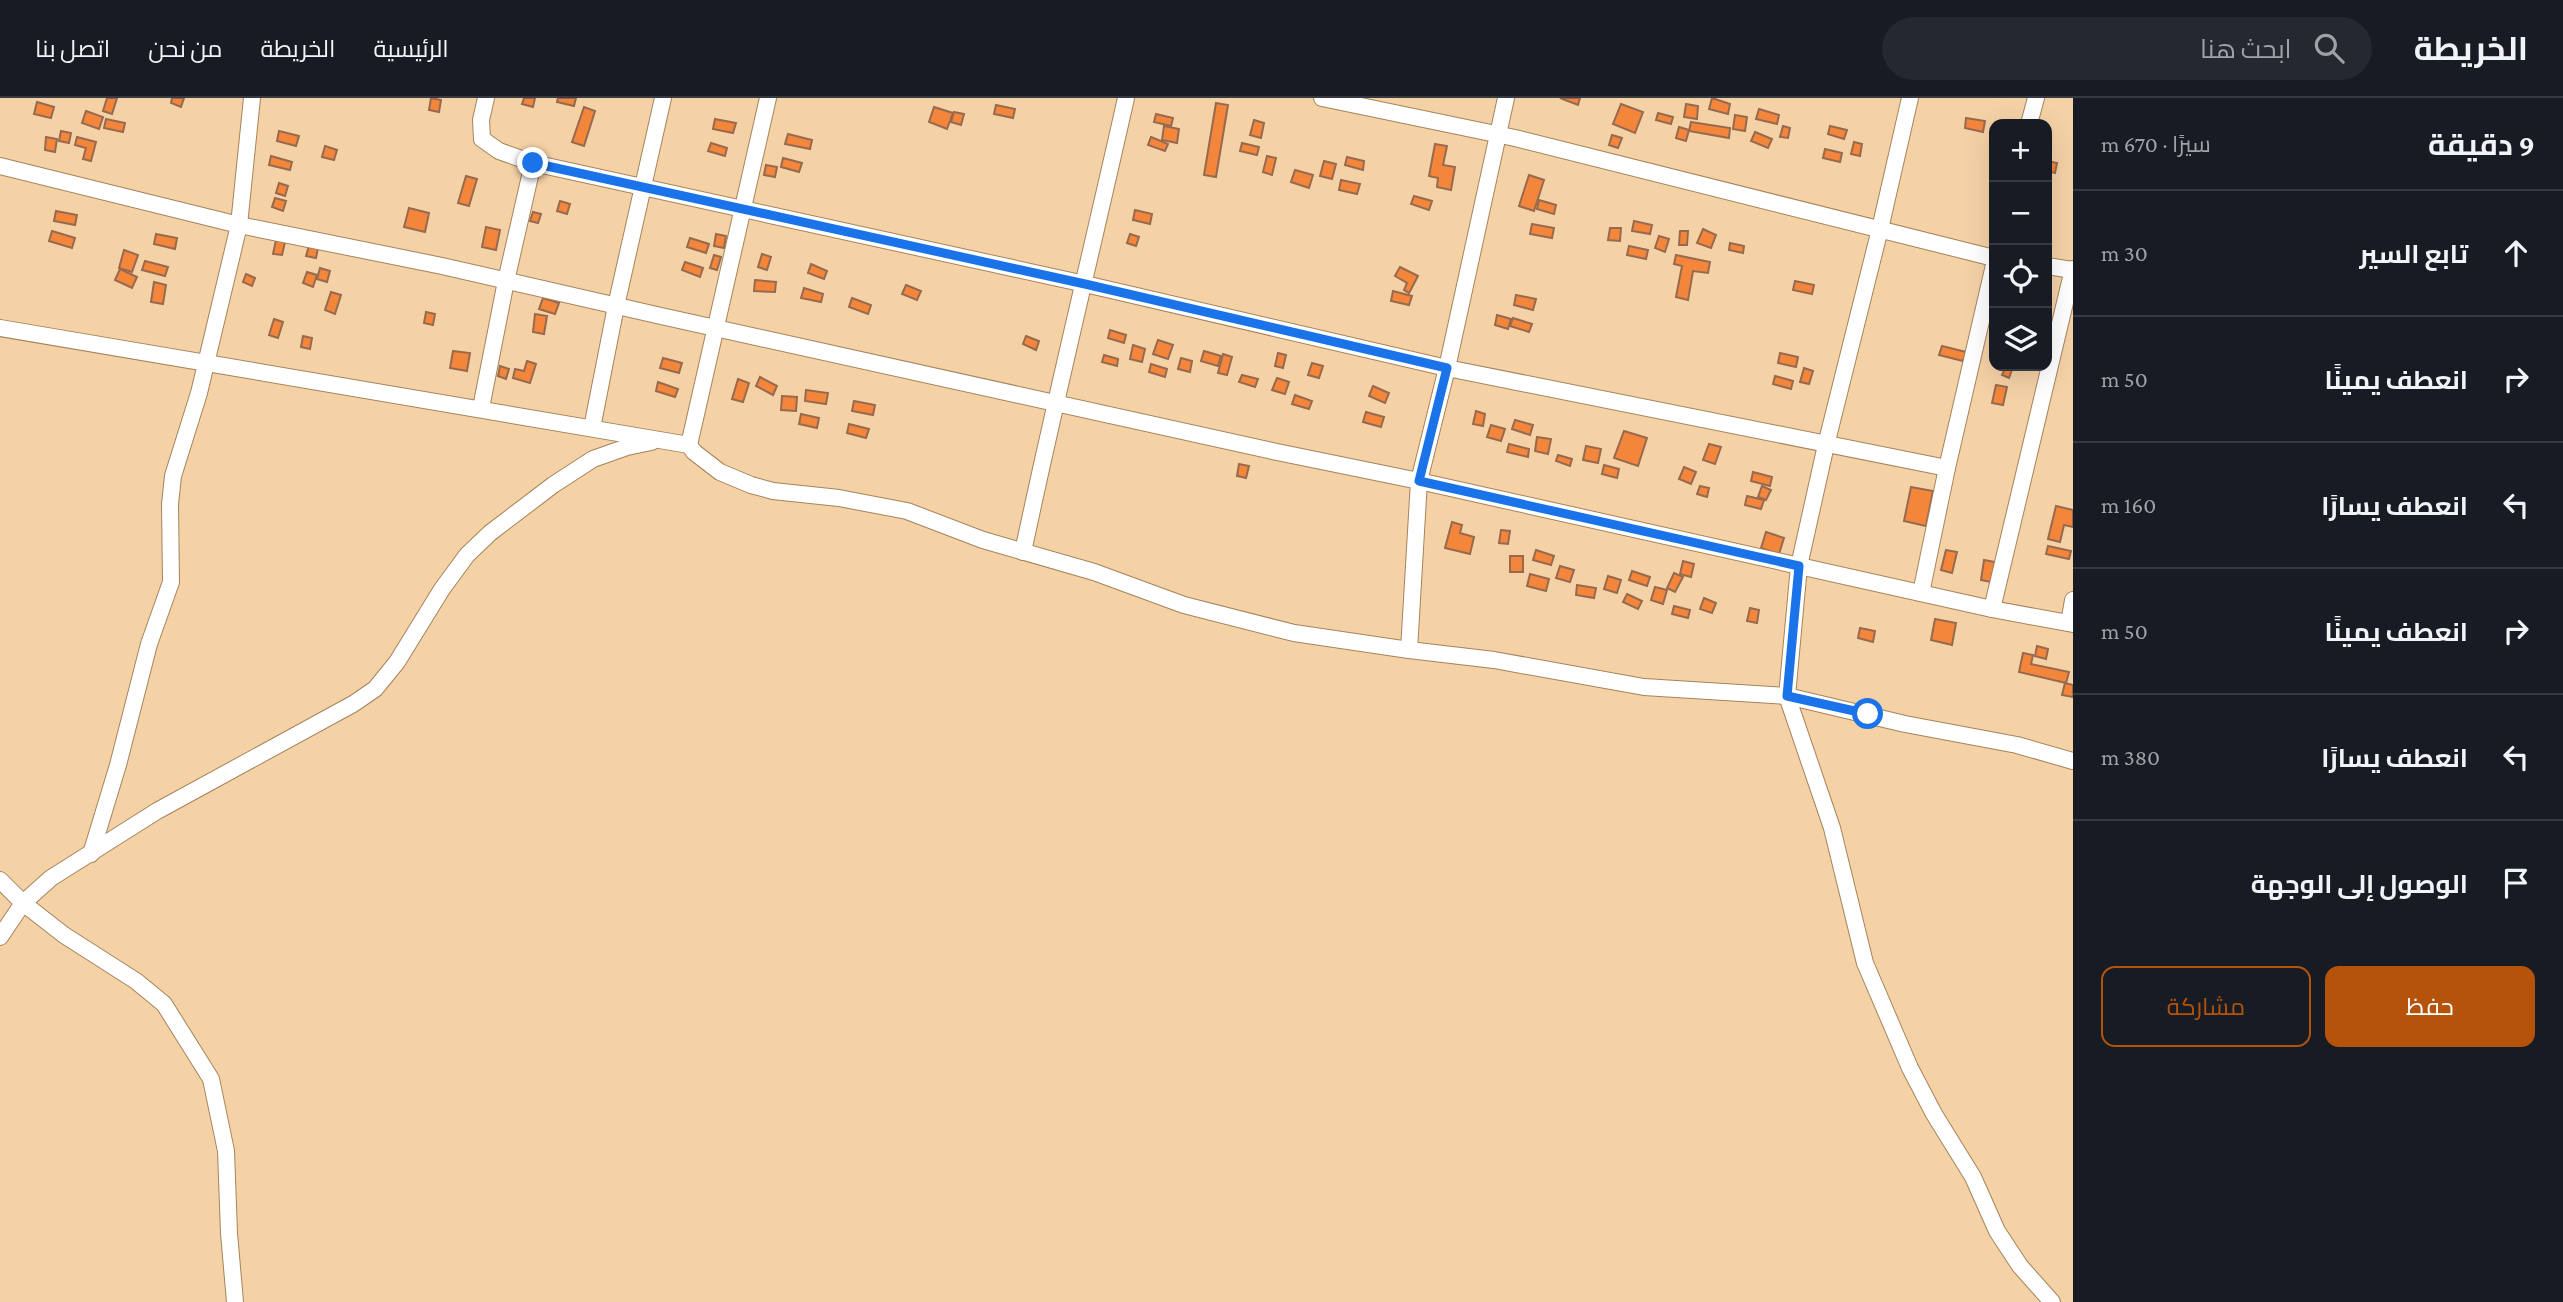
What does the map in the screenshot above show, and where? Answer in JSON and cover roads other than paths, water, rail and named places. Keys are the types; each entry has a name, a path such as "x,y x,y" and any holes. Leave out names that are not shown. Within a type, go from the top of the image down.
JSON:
{"street":[{"path":"91,854 118,765 149,644 171,582 170,504 173,475 207,363 239,225 252,98"},
{"path":"486,98 481,120 482,139 499,151 533,163 742,207 1447,368 1947,468"},
{"path":"592,428 616,306 663,98"},
{"path":"689,445 768,98"},
{"path":"1023,552 1126,98"},
{"path":"1322,98 1497,134 1989,257"},
{"path":"1409,650 1419,481 1447,368 1506,98"},
{"path":"1910,98 1799,566 1787,696 1832,828 1866,963 1910,1068 1934,1114 1973,1177 1997,1231 2020,1266 2052,1302"},
{"path":"2030,119 2036,98"},
{"path":"481,408 533,163"},
{"path":"0,166 239,225 442,266 1992,609 2071,624 2073,600"},
{"path":"1992,609 2073,270 2052,267"},
{"path":"1921,593 1989,287"},
{"path":"0,328 689,445 720,472 751,485 773,491 839,498 907,511 983,540 1094,572 1184,605 1294,633 1493,660 1644,687 1787,696 1905,724 2017,745 2073,761"},
{"path":"0,937 23,903 51,878 157,811 353,704 374,689 397,662 442,589 467,555 490,533 553,485 593,459 627,447 661,440"},
{"path":"0,880 23,903 64,935 136,981 164,1004 211,1079 226,1150 235,1302"}]}
